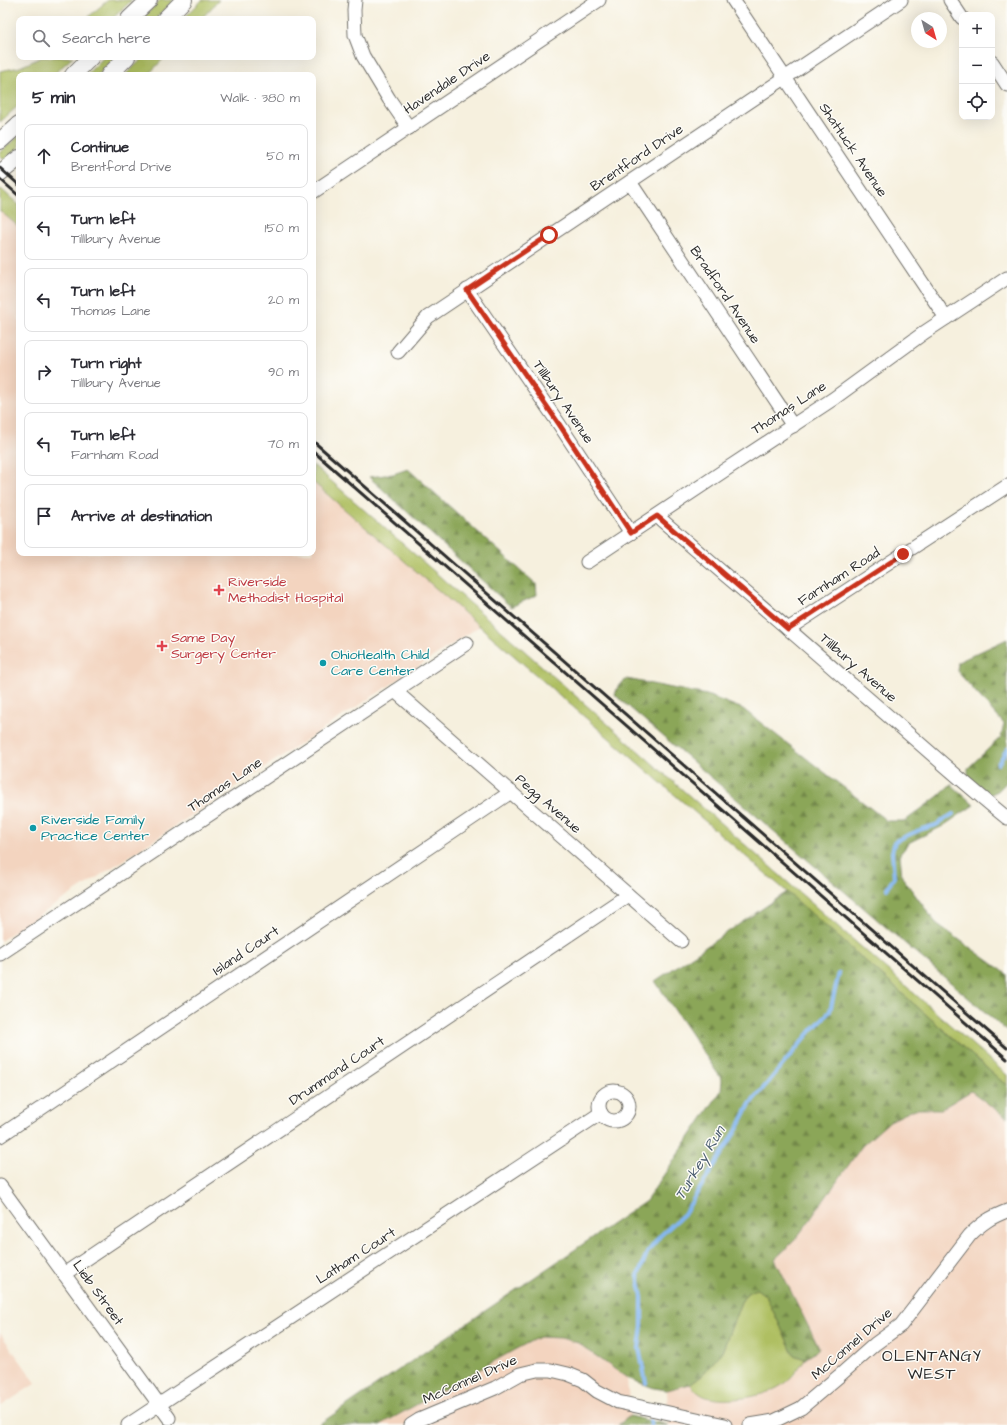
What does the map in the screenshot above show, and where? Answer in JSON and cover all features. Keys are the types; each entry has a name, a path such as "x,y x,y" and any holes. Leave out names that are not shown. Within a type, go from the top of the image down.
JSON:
{"main road":[{"path":"132,16 149,0"},
{"path":"168,16 184,0"},
{"path":"76,72 88,60"},
{"path":"112,72 124,60"},
{"path":"0,141 16,127"},
{"path":"0,173 16,160"}],"street":[{"path":"355,0 355,35 363,56 389,99 409,128"},
{"name":"Havendale Drive","path":"316,190 599,0"},
{"name":"Shattuck Avenue","path":"733,0 946,318"},
{"name":"Brentford Drive","path":"398,352 428,317 901,0"},
{"path":"950,0 959,14"},
{"path":"995,67 1007,85"},
{"name":"Bradford Avenue","path":"630,182 793,426"},
{"name":"Thomas Lane","path":"587,562 833,399 919,336 1007,278"},
{"name":"Tillbury Avenue","path":"467,290 559,424 631,533"},
{"name":"Farnham Road","path":"788,629 1007,486"},
{"name":"Tillbury Avenue","path":"657,516 1007,818"},
{"name":"Thomas Lane","path":"0,954 467,643"},
{"name":"Pegg Avenue","path":"395,691 681,941"},
{"name":"Island Court","path":"0,1136 511,792"},
{"name":"Drummond Court","path":"64,1274 628,895"},
{"name":"Latham Court","path":"128,1425 601,1113"},
{"name":"Lieb Street","path":"0,1186 169,1418"},
{"name":"McConnel Drive","path":"750,1425 774,1421 801,1408 815,1398 875,1344 901,1325 970,1235 978,1227 994,1216 1007,1211"},
{"name":"McConnel Drive","path":"411,1425 419,1420 495,1388 520,1374 537,1370 551,1370 568,1374 583,1380 598,1391 618,1402 725,1425"}],"shaded area":[{"name":"Riverside Methodist Hospital","path":"0,211 16,224 16,556 316,556 316,485 480,626 0,941"},
{"path":"971,1091 1007,1118 1007,1425 668,1425 667,1390 690,1384 697,1392 794,1376 805,1359 814,1353 775,1259 794,1241 807,1225 862,1146 890,1121 915,1109 941,1109"},
{"path":"0,1333 36,1383 0,1407"},
{"path":"539,1337 561,1338 578,1343 627,1378 630,1416 618,1425 380,1425 516,1349"}],"green space":[{"path":"108,0 132,0 115,16 89,16"},
{"path":"160,0 174,0 158,16 145,16"},
{"path":"202,0 219,0 204,16 186,16"},
{"path":"35,60 70,60 56,72 16,72 16,108 0,122 0,71 20,67"},
{"path":"101,60 113,60 101,72 89,72"},
{"path":"141,60 162,60 151,72 128,72"},
{"path":"16,139 16,150 5,159 0,156 0,152"},
{"path":"1,189 16,202 16,224 0,211"},
{"path":"316,468 1007,1075 1007,1086 787,892 316,485"},
{"path":"408,469 536,584 537,595 511,607 369,477 393,474"},
{"path":"1007,639 1007,782 998,791 987,796 968,777 968,768 1001,737 1004,724 957,671 958,662"},
{"path":"627,679 707,695 743,709 887,821 905,821 937,797 951,784 974,805 943,826 910,842 900,854 902,877 936,923 1007,974 1007,1031 615,695 618,686"},
{"path":"787,892 1007,1086 1007,1118 971,1091 941,1109 915,1109 890,1121 862,1146 794,1241 775,1259 819,1348 805,1359 794,1355 766,1296 757,1289 747,1293 741,1302 722,1352 702,1375 690,1384 667,1390 654,1388 627,1378 578,1343 561,1338 539,1337 380,1425 318,1425 646,1201 721,1091 722,1080 655,981"},
{"path":"757,1289 766,1296 794,1355 805,1359 796,1372 782,1385 762,1394 735,1399 717,1399 701,1395 690,1384 702,1375 722,1352 741,1302 747,1293"},
{"path":"630,1416 668,1425 618,1425"}],"waterway":[{"name":"Turkey Run","path":"998,764 1007,749"},
{"name":"Turkey Run","path":"887,889 894,877 892,852 895,841 922,829 936,825 953,814"},
{"name":"Turkey Run","path":"646,1383 639,1348 642,1325 642,1297 638,1276 647,1253 660,1236 684,1214 736,1131 750,1104 811,1031 830,1011 839,973"},
{"name":"Turkey Run","path":"650,1421 651,1425"}],"railway":[{"path":"0,168 16,182"},
{"path":"0,179 16,193"},
{"path":"316,444 1007,1048"},
{"path":"316,454 1007,1059"}],"place":[{"name":"Riverside Methodist Hospital","path":"219,590"},
{"name":"Same Day Surgery Center","path":"162,646"},
{"name":"OhioHealth Child Care Center","path":"323,663"},
{"name":"Riverside Family Practice Center","path":"33,828"}],"district":[{"name":"OLENTANGY WEST","path":"932,1365"}],"route":[{"path":"549,235 467,290 559,424 631,533 657,516 788,629 903,554"}]}
